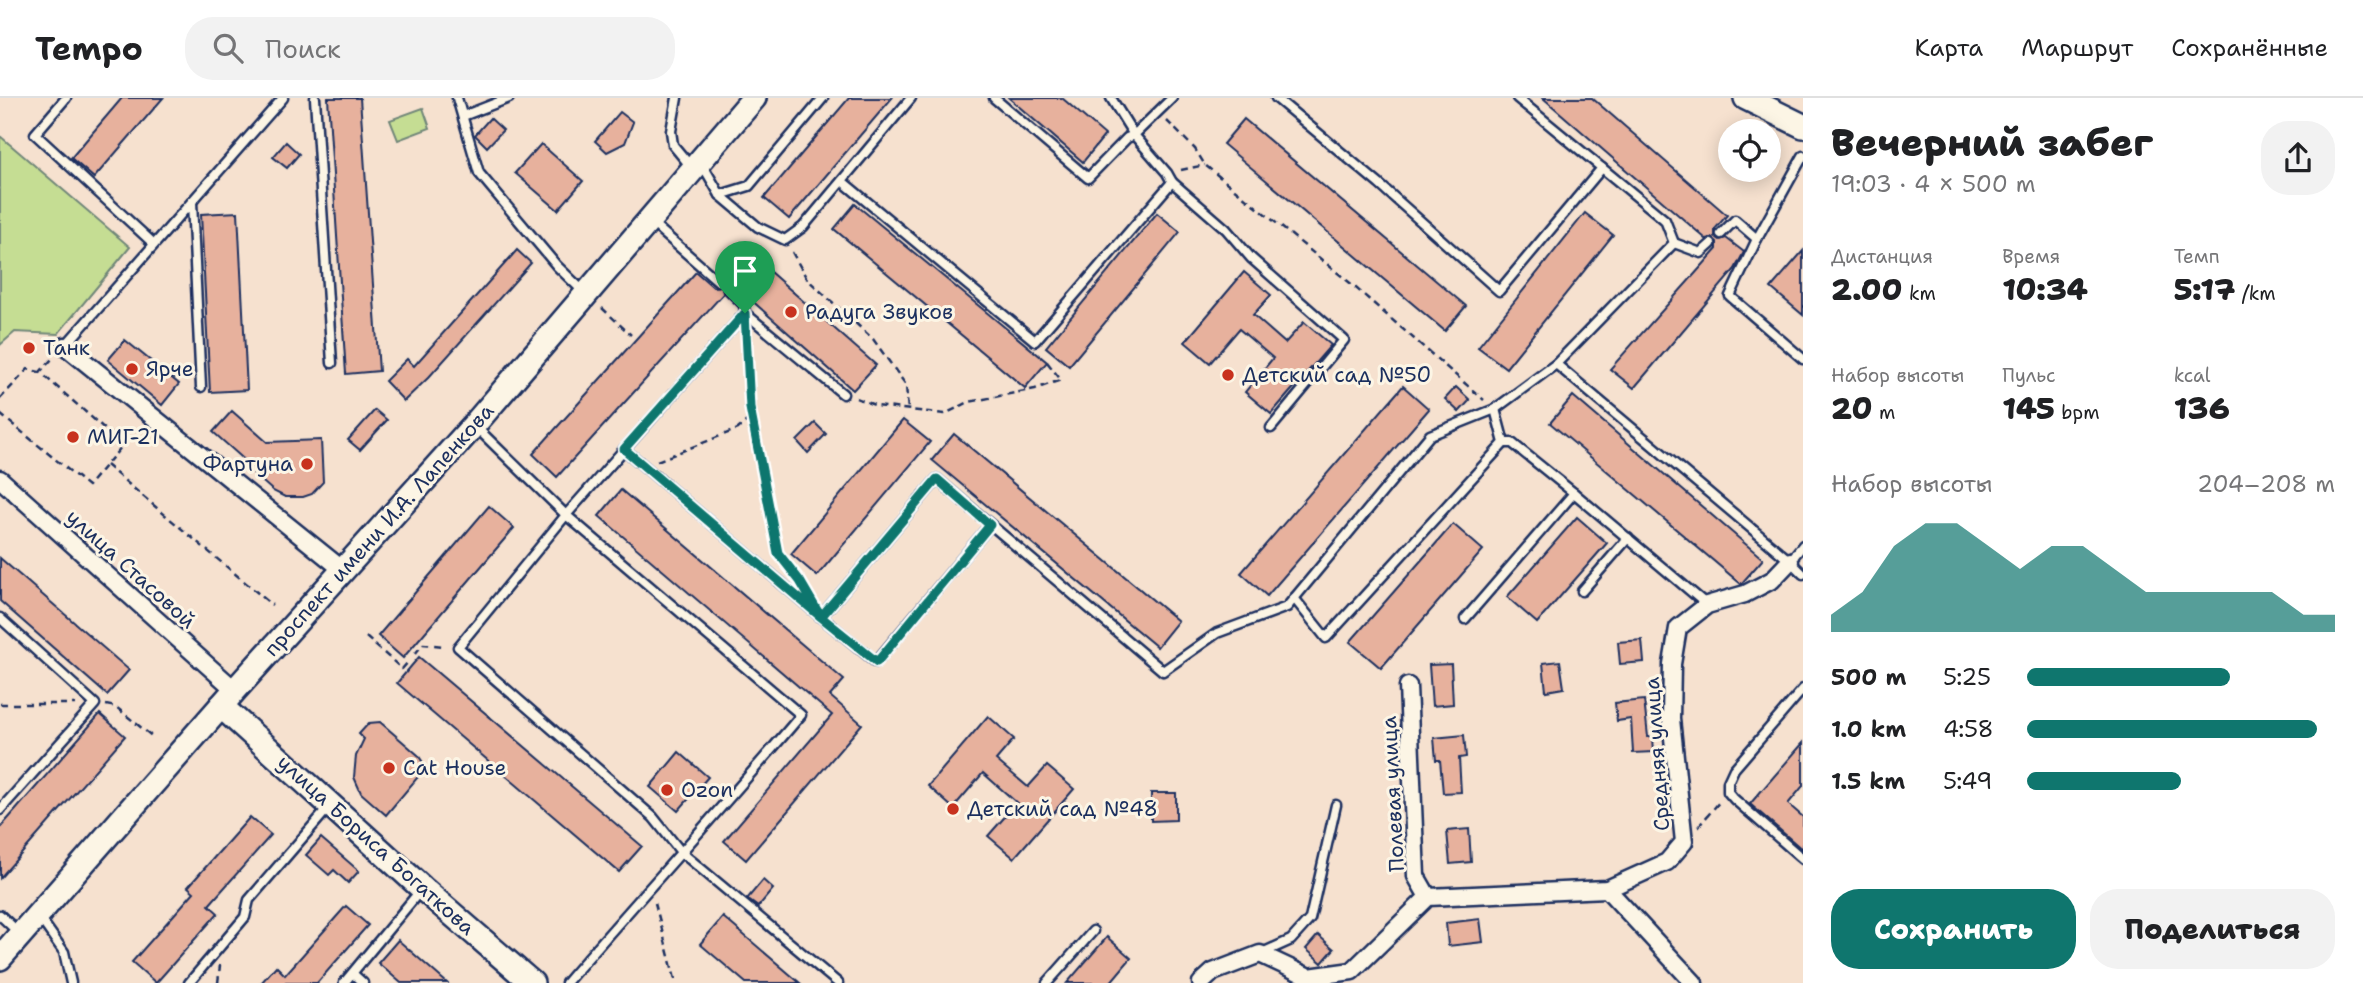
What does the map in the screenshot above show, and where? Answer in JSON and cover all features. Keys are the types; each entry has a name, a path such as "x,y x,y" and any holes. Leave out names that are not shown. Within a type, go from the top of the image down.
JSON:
{"main road":[{"name":"проспект имени И.А. Лапенкова","path":"0,958 228,698 474,425 754,98"},
{"path":"1746,98 1803,126"},
{"name":"улица Бориса Богаткова","path":"228,698 330,806 525,981"}],"street":[{"path":"65,346 343,570"},
{"name":"улица Стасовой","path":"0,479 228,698"},
{"name":"Средняя улица","path":"1606,889 1667,862 1684,842 1671,719 1672,664 1678,628 1707,605 1745,594 1772,580 1790,561"},
{"name":"Полевая улица","path":"1408,686 1416,876 1428,897"},
{"path":"1201,983 1213,972 1260,954 1309,978 1352,971 1428,897 1606,889 1694,983"}],"lane":[{"path":"65,346 283,98"},
{"path":"314,98 331,363"},
{"path":"457,98 479,173 556,266 586,295"},
{"path":"463,116 509,98"},
{"path":"677,98 671,131 673,145 697,165 720,195 758,227 785,240 803,227 911,98"},
{"path":"720,195 749,186 823,98"},
{"path":"994,98 1088,178 1172,98"},
{"path":"1111,98 1135,135 1172,182 1226,229 1251,258 1343,340 1271,428"},
{"path":"1276,98 1379,184 1499,291 1602,168"},
{"path":"1517,98 1665,220 1674,243 1701,253 1711,244"},
{"path":"61,100 35,134 153,244"},
{"path":"1802,160 1757,239 1730,296 1803,359"},
{"path":"842,181 1035,341 1172,182"},
{"path":"192,202 201,387"},
{"path":"1721,234 1735,220 1757,239"},
{"path":"649,221 718,281"},
{"path":"821,617 937,479 1163,671 1217,633 1287,607 1430,435 1495,409 1556,363 1674,243"},
{"path":"727,289 744,305 745,313 843,394"},
{"path":"745,313 566,515 458,647 653,817 681,852 838,983"},
{"path":"1556,363 1803,574"},
{"path":"1495,409 1504,443"},
{"path":"474,425 566,515 801,715 704,829 650,886 566,983"},
{"path":"1294,598 1325,638 1504,443 1512,443 1707,605"},
{"path":"624,449 877,662 990,525"},
{"path":"1465,619 1574,493"},
{"path":"1582,592 1628,538"},
{"path":"1790,561 1803,545"},
{"path":"0,618 96,704 0,810"},
{"path":"1803,689 1734,769 1728,782 1728,792 1803,859"},
{"path":"1260,954 1291,940 1310,919 1336,805"},
{"path":"190,983 245,918 249,900 330,806"},
{"path":"344,983 422,888"},
{"path":"0,915 20,934"},
{"path":"38,915 64,951 71,983"},
{"path":"1047,983 1093,931"},
{"path":"353,974 363,983"}],"path":[{"path":"1159,113 1195,149 1205,166 1349,282 1495,409"},
{"path":"1167,173 1205,166"},
{"path":"785,240 807,279 873,339 906,385 908,411"},
{"path":"586,295 631,335"},
{"path":"745,313 751,417 778,553 805,590"},
{"path":"40,372 65,346"},
{"path":"843,394 877,406 945,414 969,402 1035,389 1061,380 1046,362"},
{"path":"0,399 28,369 40,372 123,445 88,486 0,414"},
{"path":"644,466 738,429 751,417"},
{"path":"106,465 272,605"},
{"path":"366,636 402,669 408,662"},
{"path":"415,654 423,644 458,647"},
{"path":"0,704 96,704 116,707 154,738"},
{"path":"1709,815 1728,792"},
{"path":"650,886 676,983"}],"green space":[{"path":"423,108 430,128 398,140 390,120"},
{"path":"0,136 130,247 58,334 15,332 0,345"}],"building":[{"path":"122,98 163,98 94,178 71,158"},
{"path":"328,98 360,98 379,371 346,374"},
{"path":"849,98 892,98 789,219 764,198"},
{"path":"1009,98 1062,98 1105,135 1083,162"},
{"path":"1543,98 1592,98 1727,215 1715,229 1715,236 1720,240 1726,238 1744,252 1735,269 1634,388 1610,369 1717,249 1717,242 1712,238 1706,239"},
{"path":"620,112 633,122 625,143 607,152 595,141"},
{"path":"490,118 503,130 487,147 475,135"},
{"path":"1244,119 1466,306 1445,331 1223,144"},
{"path":"286,142 299,154 287,168 273,157"},
{"path":"541,144 583,181 558,210 515,173"},
{"path":"855,204 1047,362 1025,388 834,229"},
{"path":"238,212 247,390 210,392 201,214"},
{"path":"1157,213 1180,232 1069,366 1046,347"},
{"path":"1585,213 1613,235 1506,368 1478,347"},
{"path":"517,250 531,263 429,377 404,401 385,381 407,359 414,366"},
{"path":"745,250 876,365 853,390 733,284 724,284 722,276"},
{"path":"1803,251 1803,315 1771,288"},
{"path":"696,272 713,287 722,286 723,294 557,477 533,454"},
{"path":"1244,272 1271,295 1253,315 1285,343 1304,322 1331,345 1271,414 1245,392 1273,358 1239,329 1210,363 1185,342"},
{"path":"125,340 179,384 162,405 108,360"},
{"path":"1403,386 1429,409 1267,596 1241,573"},
{"path":"1456,387 1470,400 1459,412 1445,399"},
{"path":"1573,396 1763,559 1741,584 1550,423"},
{"path":"375,410 387,420 360,450 348,440"},
{"path":"232,411 267,442 321,440 323,482 312,494 303,497 285,497 273,491 254,474 258,472 213,432"},
{"path":"903,420 930,442 817,576 791,554"},
{"path":"815,423 826,434 808,453 797,441"},
{"path":"954,434 1178,621 1157,647 932,460"},
{"path":"621,490 844,680 830,696 862,724 746,860 724,841 832,715 599,516"},
{"path":"489,506 514,528 403,658 378,636"},
{"path":"1577,517 1607,543 1537,623 1507,597"},
{"path":"1453,524 1483,550 1381,668 1350,642"},
{"path":"0,558 129,670 107,695 0,601"},
{"path":"1642,640 1644,662 1620,664 1618,642"},
{"path":"419,657 642,846 619,872 397,683"},
{"path":"1560,661 1564,688 1546,691 1543,663"},
{"path":"1451,664 1453,704 1432,706 1429,665"},
{"path":"1644,700 1648,737 1653,737 1654,752 1633,753 1631,719 1617,721 1615,703"},
{"path":"100,714 125,736 0,878 0,828"},
{"path":"988,716 1014,739 996,760 1028,787 1047,766 1074,789 1014,858 988,836 1017,803 983,773 953,808 928,786"},
{"name":"Cat House","path":"380,722 418,755 423,766 423,771 386,815 361,793 354,777 356,756 364,739 359,734 369,723"},
{"path":"1464,735 1466,757 1459,758 1461,792 1443,793 1440,760 1436,760 1434,738"},
{"path":"1803,743 1803,786 1788,804 1803,817 1803,850 1750,804"},
{"path":"679,752 708,777 678,811 650,787"},
{"path":"1151,793 1176,793 1176,820 1151,821"},
{"path":"250,817 271,835 209,905 218,913 156,983 132,962 194,892 188,887"},
{"path":"1469,829 1471,862 1450,864 1447,831"},
{"path":"321,838 359,871 348,883 334,870 329,875 306,855"},
{"path":"763,880 773,889 758,907 747,899"},
{"path":"346,906 368,925 317,983 261,983 276,966 285,975"},
{"path":"723,917 800,983 746,983 700,944"},
{"path":"1480,919 1483,942 1448,946 1446,923"},
{"path":"1318,935 1334,949 1322,963 1306,949"},
{"path":"1107,937 1131,958 1110,983 1067,983"},
{"path":"398,940 447,983 401,983 378,963"}],"place":[{"name":"Радуга Звуков","path":"791,312"},
{"name":"Танк","path":"29,348"},
{"name":"Ярче","path":"132,369"},
{"name":"Детский сад №50","path":"1228,375"},
{"name":"МИГ-21","path":"73,437"},
{"name":"Фартуна","path":"307,464"},
{"name":"Cat House","path":"389,768"},
{"name":"Ozon","path":"667,790"},
{"name":"Детский сад №48","path":"953,809"}],"route":[{"path":"745,313 624,449 821,617 937,479 990,525 877,662 821,617 800,581 778,553 750,408 745,313"}]}
